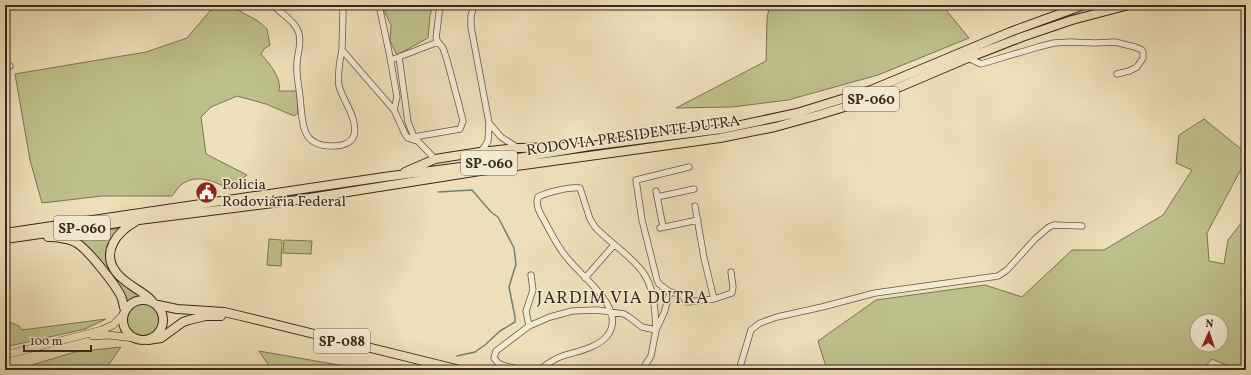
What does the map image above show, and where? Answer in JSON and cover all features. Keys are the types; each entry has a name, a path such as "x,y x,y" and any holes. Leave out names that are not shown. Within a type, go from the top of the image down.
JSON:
{"highway":[{"name":"RODOVIA PRESIDENTE DUTRA","path":"5,233 387,177 476,166 590,146 722,129 797,113 871,90 1010,32 1084,5"},
{"name":"RODOVIA PRESIDENTE DUTRA","path":"5,239 297,200 720,138 775,127 874,98 1022,37 1072,20 1129,5"},
{"path":"387,177 435,160 480,152 518,148 590,146"},
{"path":"139,220 128,226 115,239 112,244 111,259 112,266 116,273 155,303 164,317 164,323 158,334 148,340"},
{"path":"25,236 61,237 84,248 111,280 122,298 124,326 126,331 134,338"},
{"name":"SP-088","path":"124,313 132,302 137,300 147,300 177,309 209,310 230,313 460,370"},
{"name":"SP-088","path":"134,338 141,340 160,338 183,322 189,320 206,316 230,316 434,369"}],"main road":[{"name":"SP-088","path":"5,355 108,328 113,325 124,313"},
{"name":"SP-088","path":"81,336 108,335 134,338"}],"street":[{"path":"273,5 295,25 299,34 300,41 297,72 304,127 308,136 312,141 322,145 336,146 344,145 352,139 354,134 354,123 339,85 343,12 341,5"},
{"path":"379,5 391,60 397,97 394,110"},
{"path":"413,139 458,130 462,125 459,105 447,60 443,48 436,38 440,5"},
{"path":"474,5 471,16 471,27 489,123 488,141 480,152"},
{"path":"391,60 438,42"},
{"path":"968,58 981,64 1054,43 1071,42 1115,42 1142,50 1143,58 1137,67 1117,74"},
{"path":"342,50 394,110 405,134 413,139 435,160"},
{"path":"399,57 408,122 413,139"},
{"path":"394,110 405,104"},
{"path":"489,123 501,137 518,148"},
{"path":"689,167 636,180 642,220 657,280 670,292 682,294 687,302 714,299 732,293 733,287 731,272"},
{"path":"539,370 559,358 604,340 613,324 611,311 606,301 560,250 538,208 538,197 543,194 573,188 581,189 590,219 595,227 642,271 648,282 653,294 656,330"},
{"path":"694,189 657,194 662,228 698,220"},
{"path":"695,206 704,258 714,299"},
{"path":"739,370 750,330 760,323 777,317 875,293 998,276 1007,270 1035,239 1054,224 1082,226"},
{"path":"585,278 614,245"},
{"path":"529,326 526,311 533,290 531,275"},
{"path":"642,370 650,356 656,330 664,313 670,292"},
{"path":"522,370 498,363 495,360 494,354 529,326 550,317 572,311 611,311 627,315 642,327 656,330"}],"green space":[{"path":"215,5 229,5 258,21 267,29 270,45 264,49 261,54 277,76 279,81 279,91 297,91 298,113 294,116 266,104 237,96 211,107 201,117 206,154 247,175 230,189 206,180 194,179 182,184 172,196 102,196 42,203 30,160 15,74 146,52 187,38"},
{"path":"385,5 433,5 430,16 428,38 397,55 390,41 391,25 383,8"},
{"path":"770,5 942,5 969,38 878,75 788,100 732,107 676,108 766,61 767,18"},
{"path":"1204,119 1246,153 1246,160 1207,233 1209,261 1224,264 1228,240 1246,217 1246,370 1238,370 1212,359 1202,370 827,370 818,341 876,300 985,285 1022,297 1072,250 1104,250 1163,215 1192,170 1176,163 1179,135"},
{"path":"122,228 108,262 142,296 133,298 125,303 85,246 80,241 68,235"},
{"path":"269,239 282,240 281,266 267,265"},
{"path":"284,240 312,241 311,254 283,253"},
{"path":"143,303 155,308 160,320 155,332 143,337 131,332 126,320 131,308"},
{"path":"106,319 85,329 5,347 5,320 19,326 22,330"},
{"path":"121,347 105,370 15,370 75,352"},
{"path":"259,351 367,370 272,370"}],"waterway":[{"path":"438,192 472,190 491,212 498,217 514,248 516,264 509,287 515,322 500,331 475,352 457,356"}],"place":[{"name":"Policia Rodoviária Federal","path":"206,193"}],"district":[{"name":"JARDIM VIA DUTRA","path":"623,297"}]}
